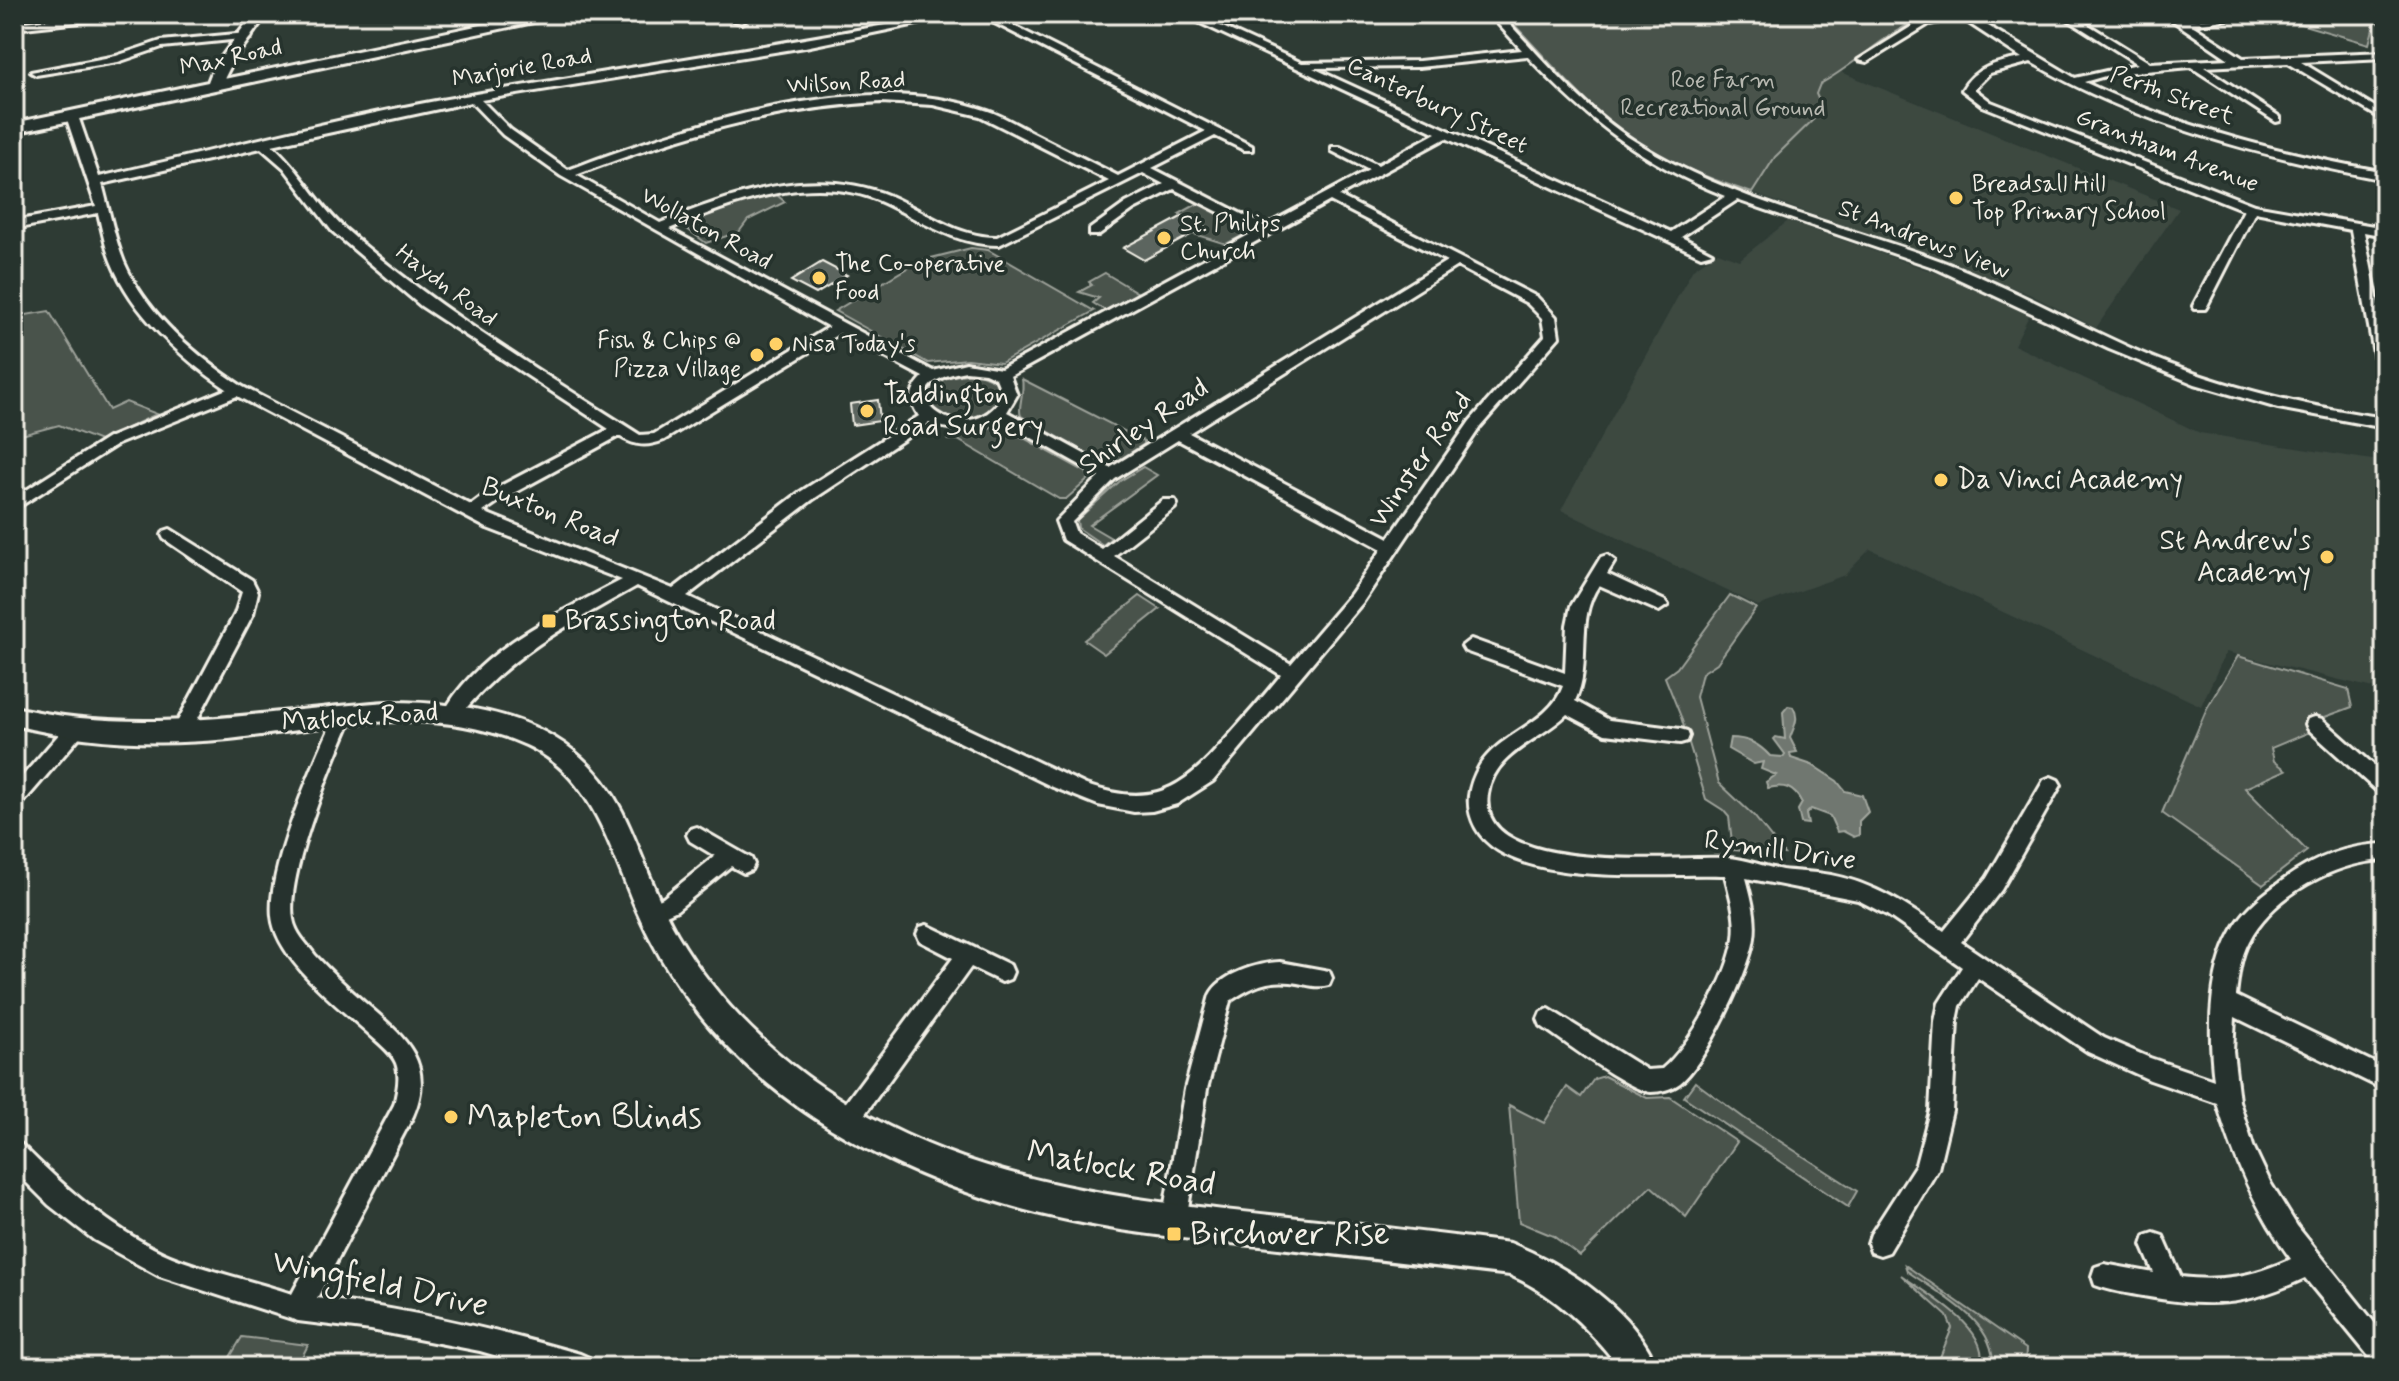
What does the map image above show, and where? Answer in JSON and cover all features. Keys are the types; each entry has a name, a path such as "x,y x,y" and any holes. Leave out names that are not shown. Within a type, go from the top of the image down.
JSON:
{"street":[{"path":"14,26 127,14"},
{"path":"215,86 219,72 260,14"},
{"name":"Max Road","path":"14,128 552,14"},
{"path":"717,14 741,20"},
{"name":"Marjorie Road","path":"95,182 261,142 474,99 567,81 805,44 960,14"},
{"path":"982,14 1248,148"},
{"name":"Canterbury Street","path":"1186,14 1706,253"},
{"name":"St Andrews View","path":"1494,14 1601,124 1650,156 1736,195 1938,265 2176,372 2284,405 2385,423"},
{"path":"1872,57 1926,22 1961,14"},
{"name":"Perth Street","path":"1961,14 2073,82 2143,112 2216,138 2278,155 2385,176"},
{"path":"2064,14 2148,66"},
{"path":"2168,14 2241,62"},
{"path":"2183,23 2206,18 2224,19"},
{"path":"36,72 118,59 161,44 247,36"},
{"path":"1296,64 1419,64 1531,52"},
{"path":"2073,82 2148,66 2385,55"},
{"name":"Grantham Avenue","path":"2032,59 1993,69 1973,80 1968,90 1974,97 1999,108 2251,208 2385,232"},
{"path":"2292,61 2385,118"},
{"path":"2193,64 2274,117 2287,112"},
{"name":"Wollaton Road","path":"474,99 503,131 567,174 659,228 932,376"},
{"name":"Wilson Road","path":"567,174 613,156 778,109 830,101 897,99 953,105 984,113 1119,181"},
{"name":"Buxton Road","path":"72,116 118,262 144,308 205,368 238,390 517,535 676,596 1094,798 1110,803 1148,803"},
{"path":"659,228 754,194 824,187 882,197 973,241 986,242 1011,237 1216,131"},
{"path":"1001,375 1444,134"},
{"name":"Haydn Road","path":"261,142 288,165 336,228 426,303 624,433"},
{"path":"1336,149 1377,169"},
{"path":"1144,169 1265,231"},
{"path":"1094,232 1130,206 1174,184"},
{"path":"1670,238 1736,195"},
{"name":"Winster Road","path":"1148,803 1176,796 1206,776 1357,598 1475,424 1552,337 1551,320 1538,304 1330,196"},
{"path":"14,225 103,208"},
{"path":"2189,288 2203,300 2251,208"},
{"path":"2357,227 2378,311 2385,375"},
{"name":"Shirley Road","path":"1294,674 1069,536 1064,521 1076,505 1110,475 1456,261"},
{"path":"471,513 493,497 624,433 644,441 659,437 839,327"},
{"path":"966,367 985,369 1001,375 1009,385 1010,395 1007,404 998,413 964,424 947,423 928,417 920,408 917,397 921,387 932,376 966,367"},
{"path":"14,505 113,441 238,390"},
{"path":"998,413 1110,475"},
{"path":"676,596 806,496 928,417"},
{"path":"1177,433 1392,547"},
{"path":"1102,557 1169,504"},
{"path":"170,535 246,584 250,592 244,614 181,732"},
{"name":"Rymill Drive","path":"1607,561 1577,610 1574,682 1565,704 1550,720 1503,751 1478,787 1479,814 1486,830 1505,848 1536,858 1572,864 1733,867 1779,878 1832,883 1865,892 1902,912 2106,1050 2158,1073 2224,1094"},
{"path":"1597,577 1659,605"},
{"path":"453,712 465,695 516,648 637,579"},
{"path":"1471,646 1551,677 1574,682"},
{"path":"1565,704 1605,727 1680,736"},
{"name":"Matlock Road","path":"14,716 75,729 181,732 408,709 484,718 543,741 593,782 613,817 651,913 687,975 730,1028 798,1089 846,1121 896,1147 977,1179 1048,1200 1174,1221 1510,1259 1535,1267 1589,1308 1640,1367"},
{"path":"298,1308 405,1108 409,1082 405,1056 350,1005 297,949 282,917 284,888 303,822 345,714"},
{"path":"2315,724 2385,787"},
{"path":"14,799 75,729"},
{"path":"1947,944 1994,884 2051,785"},
{"path":"651,913 738,860 697,835"},
{"path":"2385,852 2357,854 2326,862 2258,911 2235,942 2220,1031 2224,1094 2250,1169 2308,1264 2385,1356"},
{"path":"1549,1019 1643,1080 1654,1082 1673,1075 1718,1006 1740,961 1744,916 1733,867"},
{"path":"927,934 1002,972"},
{"path":"846,1121 967,956"},
{"path":"1880,1243 1926,1169 1941,1111 1946,1021 1950,1003 1976,964"},
{"path":"1174,1221 1196,1089 1221,995 1242,981 1278,968 1321,978"},
{"path":"2224,1001 2385,1079"},
{"name":"Wingfield Drive","path":"14,1153 57,1197 103,1231 159,1264 298,1308 371,1317 480,1338 580,1367"},
{"path":"2154,1245 2173,1288"},
{"path":"2104,1276 2173,1288 2234,1291 2267,1282 2308,1264"}],"shaded area":[{"name":"Breadsall Hill Top Primary School","path":"1841,72 2179,209 2096,328 2031,295 1971,271 1752,193 1773,160 1821,105 1816,94 1820,84"},
{"name":"Da Vinci Academy","path":"1788,221 1974,286 2031,312 2014,345 2200,433 2385,462 2385,691 2226,652 2201,706 1870,549 1845,575 1758,606 1561,510 1693,269 1718,252 1739,260"},
{"path":"1788,706 1793,707 1796,715 1790,738 1797,752 1790,753 1791,758 1812,765 1837,781 1845,791 1862,795 1868,812 1859,821 1859,835 1854,837 1843,831 1837,832 1830,816 1811,809 1806,814 1808,824 1801,823 1798,810 1802,803 1796,793 1779,786 1768,788 1766,782 1776,775 1761,769 1763,762 1754,764 1728,749 1730,738 1742,739 1757,745 1770,756 1783,757 1785,754 1774,739 1785,739 1783,712"}],"green space":[{"name":"Roe Farm Recreational Ground","path":"1504,14 1933,14 1902,28 1820,84 1816,94 1821,105 1819,114 1775,157 1752,193 1679,165 1628,136 1585,99"},
{"path":"2266,14 2385,14 2385,25 2375,22 2369,44"},
{"path":"777,195 785,202 748,220 739,232 706,243 687,229 717,211"},
{"path":"1199,203 1246,228 1246,234 1226,244 1191,233 1204,227 1179,214"},
{"path":"971,248 988,250 1094,311 1001,363 968,359 928,363 835,311 919,261"},
{"path":"1105,273 1138,293 1106,311 1093,303 1099,298 1079,292"},
{"path":"49,311 109,410 126,402 157,414 100,441 59,425 14,437 14,317"},
{"path":"977,373 994,380 1001,390 997,401 979,415 955,418 934,410 926,401 933,386 946,378"},
{"path":"1022,379 1144,441 1144,444 1119,460 1101,461 1021,416"},
{"path":"1000,425 1086,472 1090,478 1066,499 1059,499 958,440 948,440 950,433 974,432"},
{"path":"1143,467 1157,475 1089,525 1111,538 1103,545 1078,528 1077,520 1120,481"},
{"path":"1730,595 1756,608 1717,663 1702,673 1696,697 1719,783 1754,816 1784,854 1733,850 1729,817 1706,799 1681,717 1665,677 1677,668"},
{"path":"1140,596 1160,609 1104,654 1084,640"},
{"path":"2238,656 2348,689 2352,707 2306,724 2312,731 2271,748 2274,761 2286,770 2245,788 2307,851 2263,885 2162,813 2207,708"},
{"path":"1604,1076 1647,1098 1670,1097 1737,1142 1686,1217 1651,1186 1580,1256 1553,1236 1519,1222 1509,1105 1544,1123 1567,1087 1581,1097 1594,1079"},
{"path":"1695,1082 1744,1118 1857,1191 1848,1207 1684,1097"},
{"path":"1905,1265 2026,1349 2025,1367 1993,1367 1991,1350 1976,1322 1949,1299 1907,1271"},
{"path":"1901,1275 1941,1302 1968,1326 1977,1339 1981,1353 1980,1367 1936,1367 1952,1328 1947,1316"},
{"path":"242,1337 308,1345 297,1367 224,1367"}],"building":[{"name":"St. Philips Church","path":"1183,216 1205,227 1144,260 1123,248"},
{"name":"The Co-operative Food","path":"822,262 847,275 816,294 791,281"},
{"name":"Taddington Road Surgery","path":"878,400 880,421 852,425 850,404"}],"place":[{"name":"Breadsall Hill Top Primary School","path":"1956,198"},
{"name":"St. Philips Church","path":"1164,238"},
{"name":"The Co-operative Food","path":"819,278"},
{"name":"Nisa Today's","path":"776,344"},
{"name":"Fish & Chips @ Pizza Village","path":"757,355"},
{"name":"Taddington Road Surgery","path":"867,411"},
{"name":"Da Vinci Academy","path":"1941,480"},
{"name":"St Andrew's Academy","path":"2327,557"},
{"name":"Brassington Road","path":"549,621"},
{"name":"Mapleton Blinds","path":"451,1117"},
{"name":"Birchover Rise","path":"1174,1234"}]}
